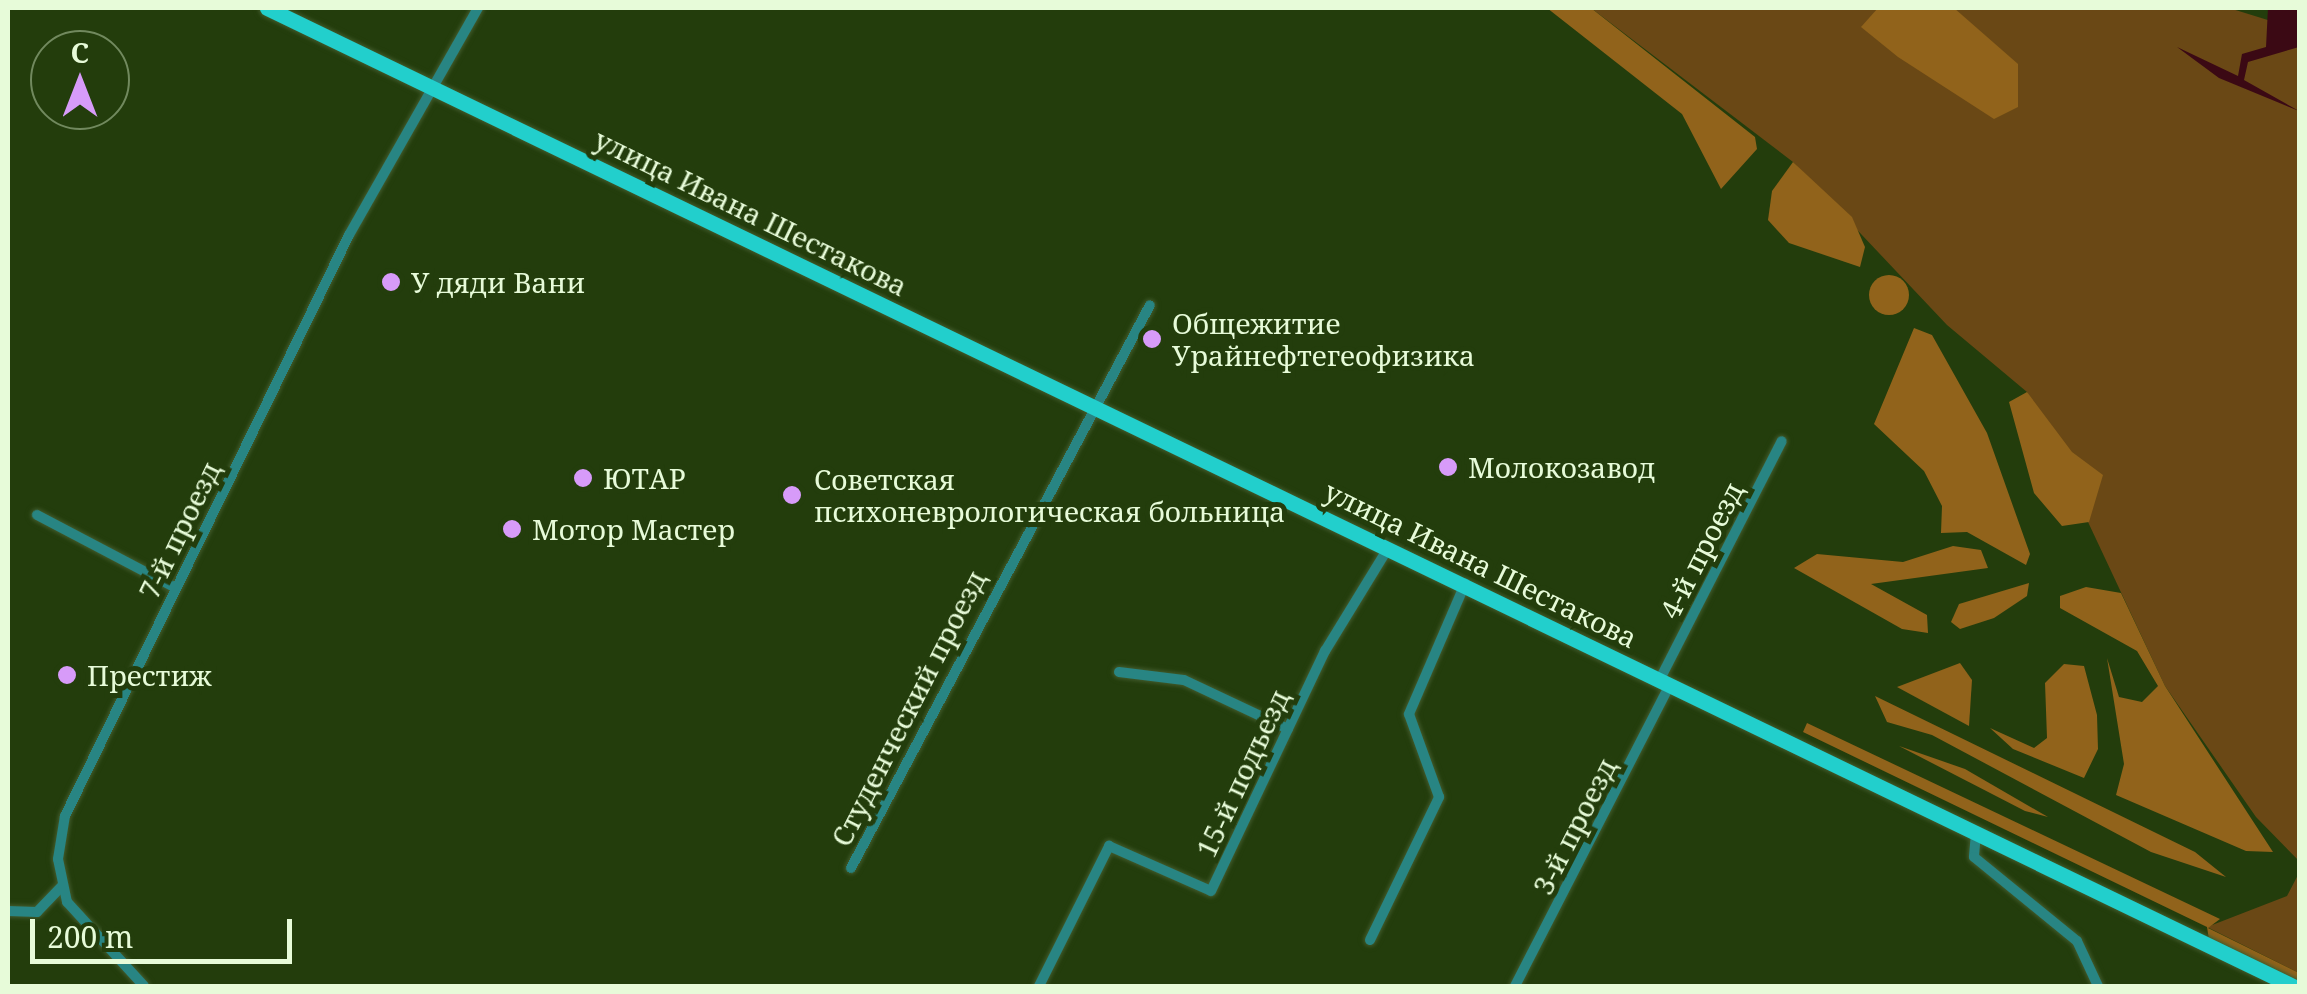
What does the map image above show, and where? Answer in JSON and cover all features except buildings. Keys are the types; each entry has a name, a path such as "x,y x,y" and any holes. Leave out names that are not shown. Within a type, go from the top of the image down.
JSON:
{"main road":[{"name":"улица Ивана Шестакова","path":"267,8 2293,986"}],"street":[{"name":"7-й проезд","path":"61,887 65,816 364,206 478,8"},
{"name":"Студенческий проезд","path":"850,868 1150,305"},
{"name":"4-й проезд","path":"1665,682 1782,441"},
{"path":"37,515 176,588"},
{"name":"15-й подъезд","path":"1040,986 1109,846 1211,891 1288,729 1388,548"},
{"path":"1370,940 1439,796 1409,714 1465,584"},
{"path":"1120,672 1184,680 1288,729"},
{"name":"3-й проезд","path":"1515,986 1665,682"},
{"path":"1976,833 1974,857 2077,941 2098,986"},
{"path":"8,911 36,912 61,887 144,986"}],"shaded area":[{"path":"1547,8 1591,8 1755,137 1757,149 1721,189 1682,114"},
{"path":"1591,8 2229,8 2271,21 2300,43 2299,861 2256,817 2165,686 2027,392 1947,325 1793,162"},
{"path":"1878,8 1954,8 2018,64 2018,107 1994,119 1898,57 1861,27"},
{"path":"2268,8 2299,8 2299,47 2248,62 2244,80 2299,111 2219,78 2177,47 2238,76 2242,54 2266,47"},
{"path":"1793,162 1852,217 1865,247 1860,267 1789,243 1768,220 1772,191"},
{"path":"1889,275 1903,281 1909,295 1903,309 1889,315 1875,309 1869,295 1875,281"},
{"path":"1914,328 1932,335 1987,433 2030,554 2026,565 1967,532 1941,533 1942,506 1924,471 1874,424"},
{"path":"2027,392 2072,452 2103,475 2089,522 2062,526 2034,493 2009,402"},
{"path":"1953,546 1981,550 1988,568 1871,584 1927,615 1928,633 1902,629 1794,568 1817,554 1903,562"},
{"path":"2029,583 2027,596 1994,618 1960,629 1951,622 1959,604"},
{"path":"2086,587 2121,593 2165,686 2273,852 2246,851 2116,795 2124,764 2107,658 2119,697 2142,702 2158,686 2137,651 2060,608 2060,596"},
{"path":"1960,663 1972,680 1969,726 1897,687"},
{"path":"2064,664 2084,666 2097,715 2098,749 2084,778 2013,749 1990,728 2034,748 2047,738 2045,683"},
{"path":"1875,696 2195,852 2226,877 2151,852 1932,735 1887,722"},
{"path":"1807,723 2220,919 2208,928 2299,973 2299,984 2209,940 2207,927 1803,732"},
{"path":"1899,746 1965,769 2048,817 2025,811"},
{"path":"2299,873 2299,973 2207,927 2287,896"}],"place":[{"name":"У дяди Вани","path":"391,282"},
{"name":"Общежитие Урайнефтегеофизика","path":"1152,339"},
{"name":"Молокозавод","path":"1448,467"},
{"name":"ЮТАР","path":"583,478"},
{"name":"Советская психоневрологическая больница","path":"792,495"},
{"name":"Мотор Мастер","path":"512,529"},
{"name":"Престиж","path":"67,675"}]}
